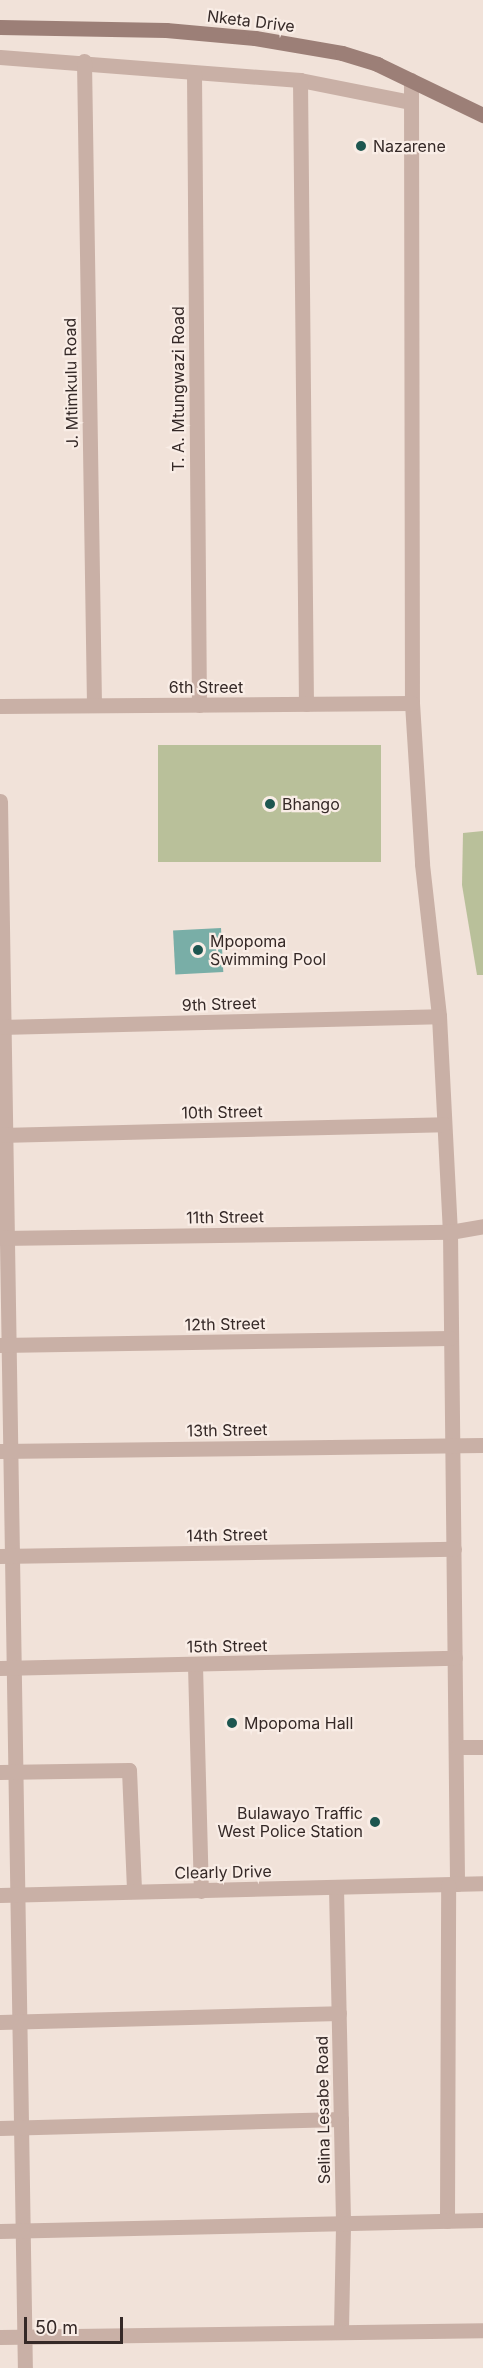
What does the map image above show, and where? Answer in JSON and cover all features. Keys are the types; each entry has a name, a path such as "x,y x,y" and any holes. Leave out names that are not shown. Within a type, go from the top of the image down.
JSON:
{"street":[{"name":"Nketa Drive","path":"0,27 166,30 255,38 342,53 411,80 483,115"},
{"path":"0,57 84,61 194,73 300,80 410,102"},
{"name":"J. Mtimkulu Road","path":"84,61 94,705"},
{"name":"T. A. Mtungwazi Road","path":"194,73 199,705"},
{"path":"300,80 306,704"},
{"path":"411,80 412,704 422,864 439,1016 450,1232 450,1338 454,1444 457,1748 452,1884 447,2221"},
{"name":"6th Street","path":"0,706 412,704"},
{"path":"0,807 8,1772 17,1894 25,2368"},
{"name":"9th Street","path":"2,1027 439,1016"},
{"name":"10th Street","path":"2,1135 444,1124"},
{"name":"11th Street","path":"4,1238 450,1232 483,1226"},
{"name":"12th Street","path":"5,1345 450,1338"},
{"name":"13th Street","path":"5,1451 483,1445"},
{"name":"14th Street","path":"6,1556 454,1550"},
{"name":"15th Street","path":"7,1668 456,1659"},
{"path":"195,1665 201,1891"},
{"path":"457,1748 483,1747"},
{"path":"8,1772 129,1770 134,1891"},
{"name":"Clearly Drive","path":"0,1894 483,1883"},
{"name":"Selina Lesabe Road","path":"336,1887 344,2226 341,2332"},
{"path":"0,2022 339,2013"},
{"path":"0,2128 341,2119"},
{"path":"0,2231 344,2226 483,2220"},
{"path":"0,2337 483,2330"}],"green space":[{"name":"Bhango","path":"158,745 381,745 381,862 158,862"},
{"path":"483,831 483,975 477,975 462,885 463,833"}],"water":[{"name":"Mpopoma Swimming Pool","path":"221,928 223,972 175,974 173,931"}],"place":[{"name":"Nazarene","path":"361,146"},
{"name":"Bhango","path":"270,804"},
{"name":"Mpopoma Swimming Pool","path":"198,950"},
{"name":"Mpopoma Hall","path":"232,1723"},
{"name":"Bulawayo Traffic West Police Station","path":"375,1822"}]}
